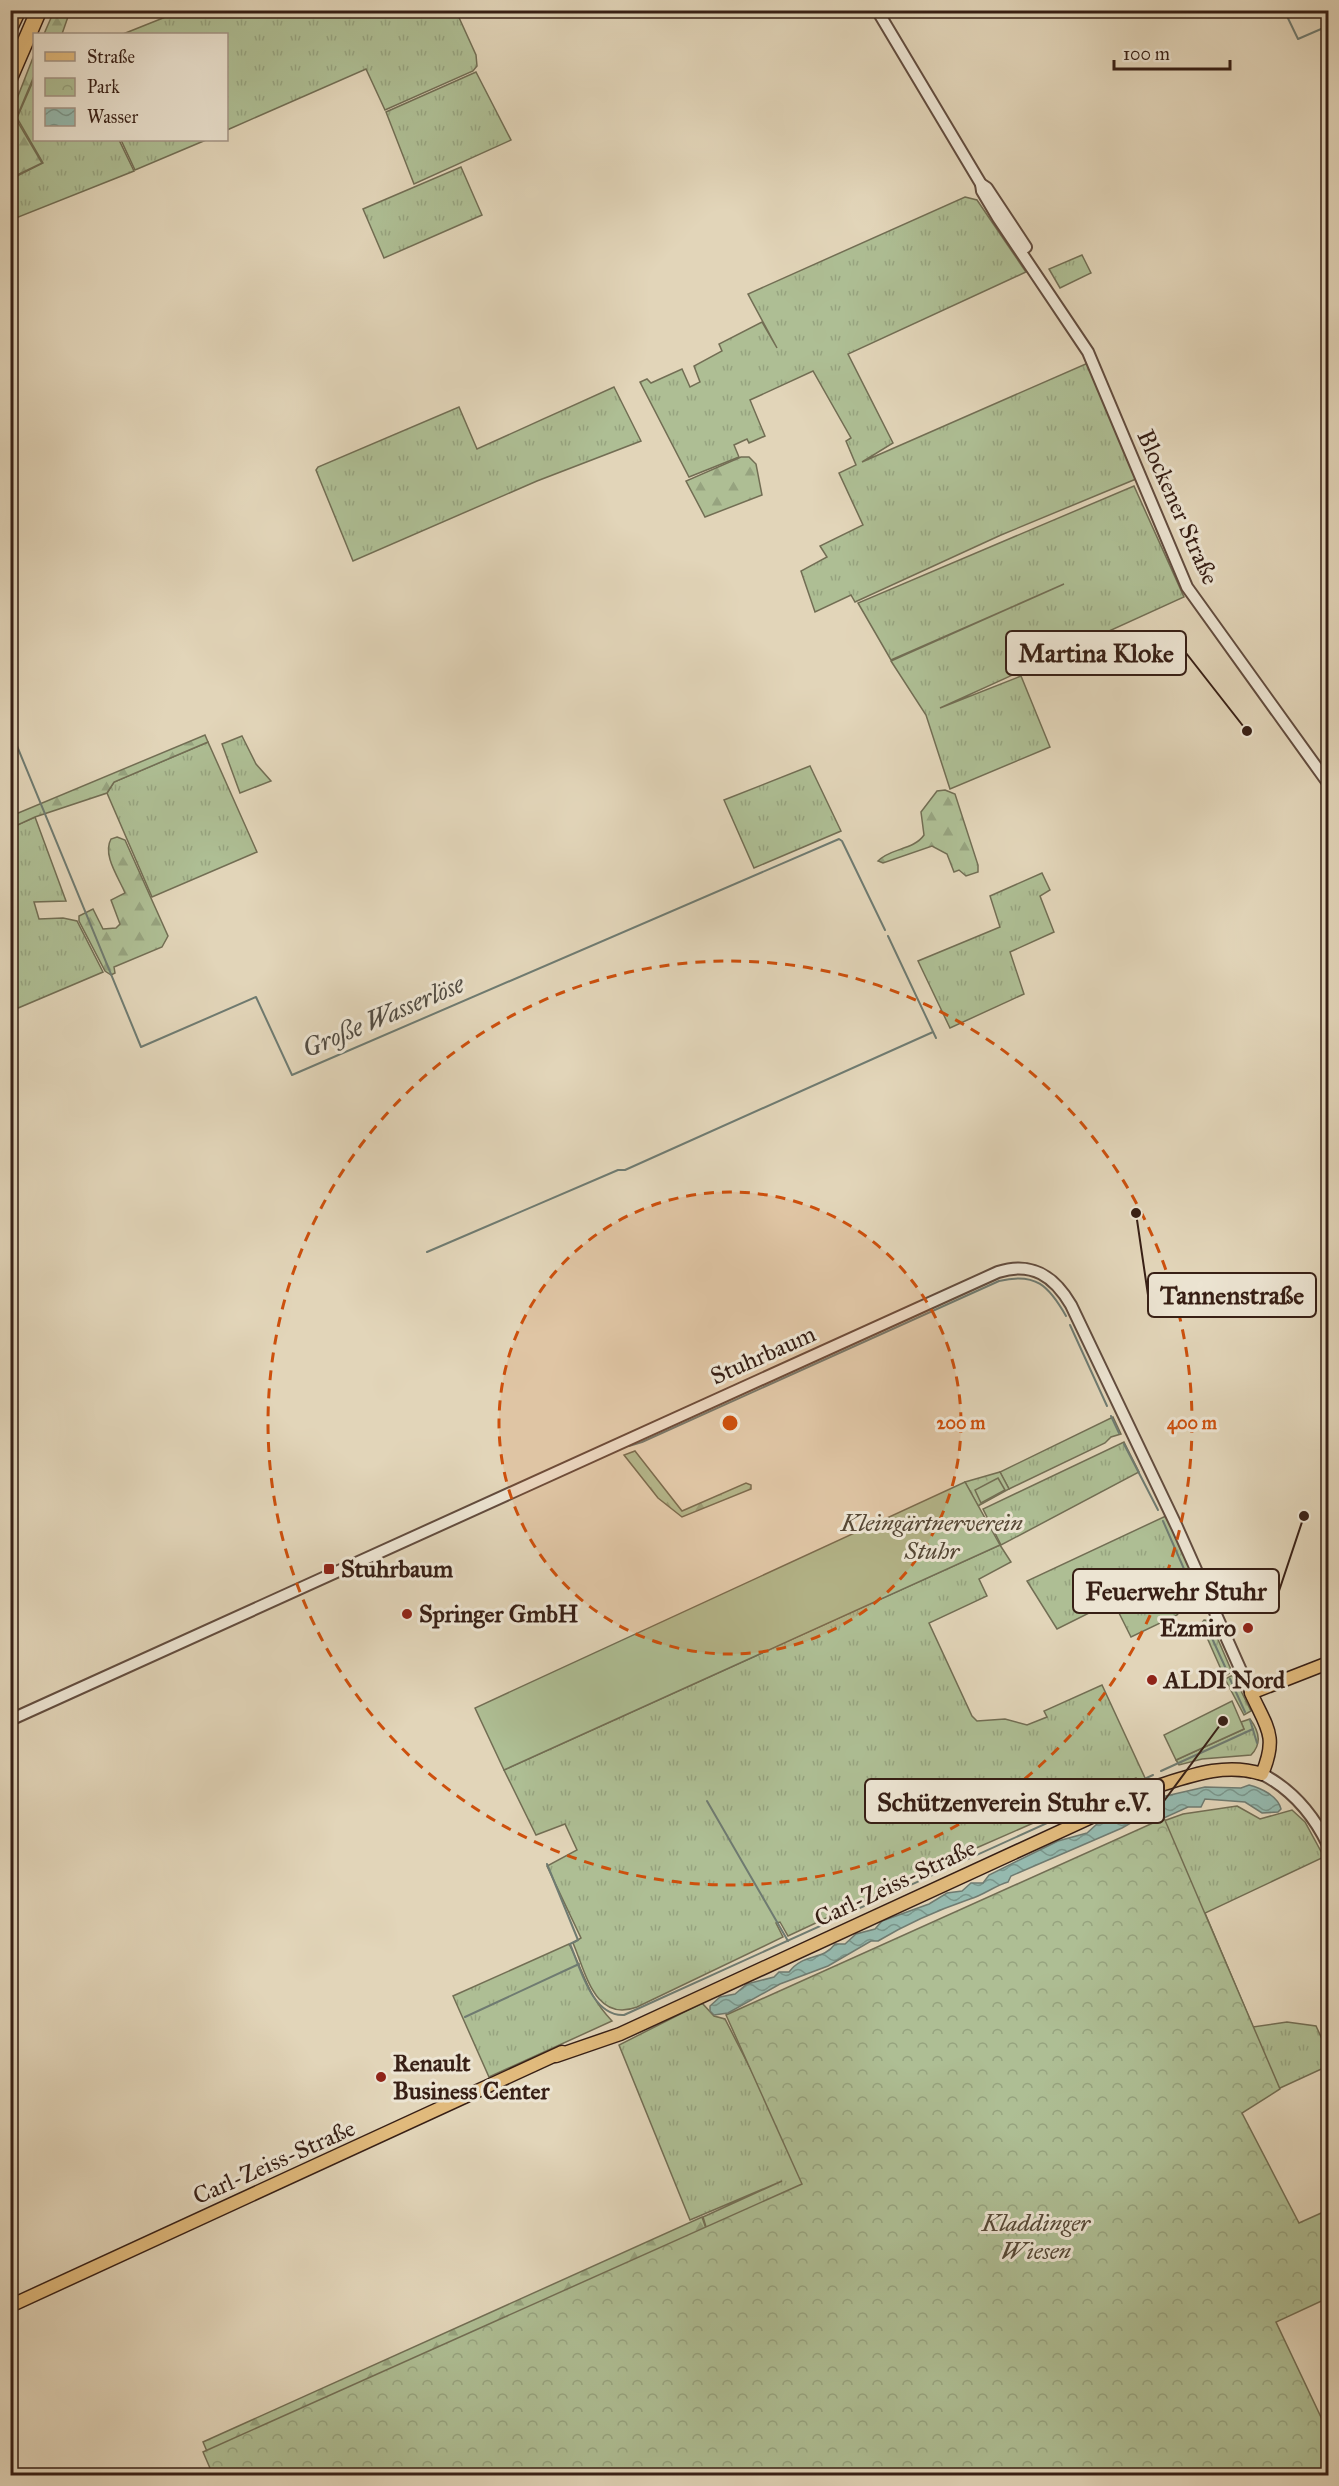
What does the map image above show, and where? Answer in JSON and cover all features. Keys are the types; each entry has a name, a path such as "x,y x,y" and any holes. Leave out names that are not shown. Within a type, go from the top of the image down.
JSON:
{"highway":[{"path":"10,27 18,10"},
{"path":"10,77 39,10"}],"main road":[{"path":"1262,1774 1269,1758 1272,1741 1251,1693 1329,1663"},
{"name":"Carl-Zeiss-Straße","path":"10,2306 556,2056 603,2042 639,2026 1161,1785 1222,1768 1248,1770 1262,1774"}],"street":[{"name":"Blockener Straße","path":"877,10 981,184 982,191 998,218 1071,325 1101,381 1187,588 1329,783"},
{"name":"Stuhrbaum","path":"10,1720 998,1272 1018,1268 1031,1268 1044,1274 1059,1286 1076,1316 1182,1537 1251,1693"},
{"path":"1262,1774 1298,1799 1314,1819 1329,1845"}],"green space":[{"path":"183,10 456,11 476,55 477,66 473,71 385,110 366,69 228,130 228,33 126,33"},
{"path":"54,11 70,11 62,33 44,33"},
{"path":"33,58 33,78 16,119 42,163 11,178 11,114"},
{"path":"476,72 511,140 414,184 386,112"},
{"path":"33,81 33,141 119,141 134,171 11,220 11,179 43,163 17,118"},
{"path":"121,141 204,141 135,170"},
{"path":"461,167 482,215 384,258 363,209"},
{"path":"965,197 977,200 1026,272 848,354 893,443 862,462 1088,363 1136,479 1001,535 855,602 851,595 815,612 801,571 827,557 820,546 863,525 839,473 856,465 846,441 851,438 813,371 750,400 765,436 749,443 747,439 734,445 739,457 689,477 640,382 647,379 651,383 682,369 690,387 700,382 694,366 722,351 719,344 762,322 777,348 748,294"},
{"path":"1082,255 1091,273 1060,288 1049,269"},
{"path":"614,387 641,441 537,481 353,561 316,470 318,467 459,407 477,449"},
{"path":"741,457 749,457 756,464 762,495 705,517 686,481"},
{"path":"1134,486 1184,597 940,708 1021,676 1050,747 950,789 926,715 891,661 1064,584 891,660 858,603"},
{"path":"205,735 208,742 114,782 107,793 35,817 11,828 11,816"},
{"path":"242,736 256,764 271,781 240,793 222,744"},
{"path":"208,742 257,852 152,897 107,793 114,782"},
{"path":"810,766 841,831 754,868 724,800"},
{"path":"945,790 955,794 978,865 978,872 966,876 959,870 954,872 947,854 932,846 883,863 878,861 920,840 924,835 921,812 937,791"},
{"path":"35,817 66,901 34,902 39,919 63,918 77,921 103,972 11,1011 10,828"},
{"path":"117,837 125,840 168,936 162,947 114,967 115,973 111,975 105,971 79,921 79,916 93,909 103,929 116,928 120,924 111,900 125,893 112,866 109,852 111,839"},
{"path":"1042,873 1050,890 1040,896 1054,932 1010,952 1024,994 950,1028 918,961 1000,927 990,896"},
{"path":"1113,1417 1121,1434 1009,1489 1000,1472"},
{"path":"1124,1442 1139,1472 1001,1545 983,1509"},
{"path":"635,1451 682,1511 746,1483 751,1485 751,1489 682,1517 658,1498 624,1455"},
{"path":"1000,1472 1009,1489 978,1506 965,1482"},
{"path":"998,1478 1005,1490 981,1503 975,1490"},
{"name":"Kleingärtnerverein Stuhr","path":"965,1482 1000,1545 504,1770 475,1708"},
{"path":"1168,1515 1201,1591 1195,1598 1177,1615 1131,1637 1113,1601 1057,1629 1027,1581"},
{"path":"1000,1545 1011,1562 979,1579 987,1596 929,1623 972,1716 977,1721 1005,1719 1027,1725 1047,1717 1044,1711 1102,1685 1146,1780 1139,1783 1136,1778 974,1849 788,1936 780,1922 776,1923 783,1937 637,2007 623,2010 611,2008 602,2002 588,1981 573,1943 581,1938 547,1866 577,1850 565,1824 536,1835 504,1770"},
{"path":"1204,1620 1210,1621 1232,1672 1224,1676 1201,1624"},
{"path":"1233,1675 1251,1711 1244,1715 1225,1679"},
{"path":"1232,1701 1244,1729 1176,1760 1164,1735"},
{"path":"1250,1719 1256,1728 1258,1737 1257,1746 1251,1755 1202,1759 1179,1765 1176,1760 1244,1729 1241,1722"},
{"path":"1237,1806 1260,1819 1292,1810 1305,1822 1324,1857 1205,1913 1253,2027 1287,2022 1316,2026 1328,2052 1328,2066 435,2475 710,2240 703,2217 782,2181 690,2220 619,2045 702,2003 714,2016 725,2019 801,2168 1158,1823 1183,1814"},
{"name":"Kladdinger Wiesen","path":"1164,1818 1280,2089 1242,2113 1299,2223 1328,2210 1328,2298 1276,2322 1328,2432 1328,2475 213,2475 203,2452 802,2184 726,2015"},
{"path":"569,1944 597,2002 612,2021 489,2077 453,1996"},
{"path":"702,2217 710,2240 217,2475 203,2442"}],"water":[{"path":"1249,1785 1273,1796 1281,1809 1278,1812 1262,1813 1245,1802 1205,1799 1201,1807 1188,1807 1164,1818 1150,1812 1122,1828 1011,1876 1008,1882 980,1895 923,1917 878,1941 871,1941 828,1966 780,1984 728,2013 714,2015 710,2011 710,2006 720,1997 735,1994 747,1984 774,1977 779,1972 789,1972 800,1962 825,1953 835,1944 845,1944 856,1934 875,1929 882,1921 929,1904 947,1893 962,1891 971,1883 983,1883 989,1875 1058,1841 1087,1833 1097,1824 1115,1820 1127,1811 1157,1798 1205,1787 1241,1788"}],"waterway":[{"path":"1284,10 1298,39 1328,26"},
{"name":"Große Wasserlöse","path":"10,729 141,1047 256,997 292,1075 839,839 885,930"},
{"name":"Große Wasserlöse","path":"888,936 936,1038"},
{"path":"427,1252 618,1170 625,1170 933,1032"},
{"path":"629,1446 999,1281 1023,1278 1040,1284 1054,1297 1066,1316"},
{"name":"Große Wasserlöse","path":"1070,1325 1107,1406"},
{"name":"Große Wasserlöse","path":"1111,1416 1119,1433"},
{"name":"Große Wasserlöse","path":"1124,1444 1158,1510"},
{"name":"Große Wasserlöse","path":"1163,1521 1195,1594"},
{"name":"Große Wasserlöse","path":"1205,1623 1227,1671"},
{"name":"Große Wasserlöse","path":"1230,1679 1245,1712"},
{"name":"Große Wasserlöse","path":"1250,1720 1257,1743"},
{"path":"1161,1771 1253,1729"},
{"path":"547,1864 578,1940 570,1944 589,1989 603,2008 624,2015 1153,1775"},
{"path":"707,1801 788,1941"},
{"path":"465,2017 579,1964"}],"place":[{"name":"Martina Kloke","path":"1247,731"},
{"name":"Tannenstraße","path":"1136,1213"},
{"name":"Feuerwehr Stuhr","path":"1304,1516"},
{"name":"Stuhrbaum","path":"329,1569"},
{"name":"Springer GmbH","path":"407,1614"},
{"name":"Ezmiro","path":"1248,1628"},
{"name":"ALDI Nord","path":"1152,1680"},
{"name":"Schützenverein Stuhr e.V.","path":"1223,1721"},
{"name":"Renault Business Center","path":"381,2077"}]}
